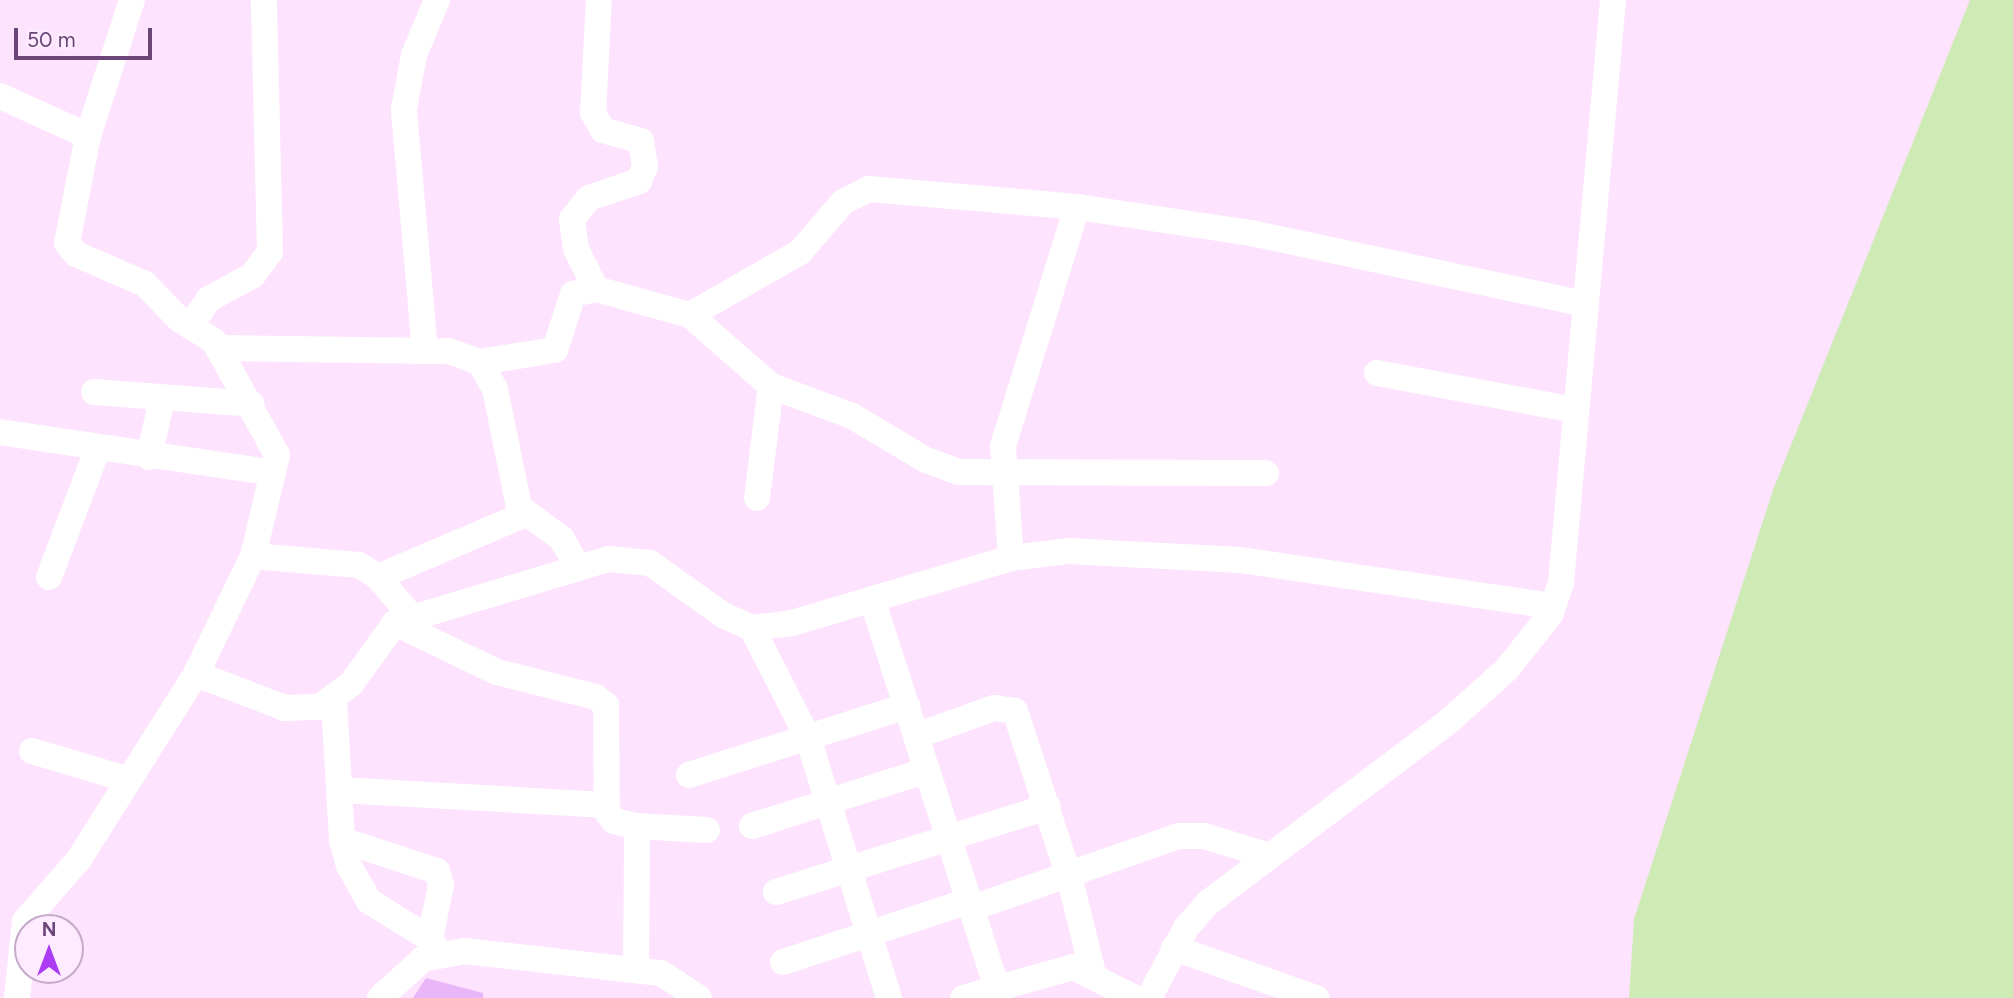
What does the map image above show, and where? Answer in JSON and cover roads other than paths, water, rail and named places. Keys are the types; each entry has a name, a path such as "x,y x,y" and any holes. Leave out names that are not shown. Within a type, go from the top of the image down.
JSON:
{"street":[{"path":"17,998 25,921 79,859 196,674 253,556 273,474 276,447 221,348 190,326 145,284 76,254 67,243 88,136 132,0"},
{"path":"190,326 209,299 253,275 270,252 264,0"},
{"path":"425,351 404,109 414,55 437,0"},
{"path":"596,289 576,249 572,219 589,198 639,181 645,166 641,141 603,130 593,113 599,0"},
{"path":"1149,998 1174,948 1209,902 1267,855 1449,721 1535,638 1553,606 1561,583 1613,0"},
{"path":"0,96 88,136"},
{"path":"690,315 800,252 855,192 884,189 1077,207 1251,233 1585,304"},
{"path":"1011,558 1002,475 1006,432 1077,207"},
{"path":"480,362 555,351 573,294 596,289 690,315 771,386 852,416 942,467 1002,475 1266,473"},
{"path":"221,348 425,351 466,354 480,362 495,389 512,484 526,514 562,539 578,568"},
{"path":"1377,373 1575,410"},
{"path":"757,498 771,386"},
{"path":"94,392 162,400 252,404"},
{"path":"149,457 162,400"},
{"path":"0,432 273,474"},
{"path":"49,577 98,448"},
{"path":"378,577 526,514"},
{"path":"196,674 285,708 334,701 403,620 609,559 650,563 723,615 752,628 792,623 1011,558 1068,551 1240,560 1553,606"},
{"path":"253,556 340,560 378,577 403,620 496,672 603,701 608,712 607,805 610,818 635,826 707,830"},
{"path":"872,599 997,988"},
{"path":"752,628 808,738 889,998"},
{"path":"334,701 342,840 369,901 434,946 661,973 699,998"},
{"path":"689,775 907,706"},
{"path":"916,736 1010,708 1019,718 1069,876 1093,973"},
{"path":"33,751 129,780"},
{"path":"752,826 927,770"},
{"path":"339,790 607,805"},
{"path":"776,892 1048,807"},
{"path":"635,826 636,969"},
{"path":"783,962 869,933 1069,876 1191,834 1267,855"},
{"path":"342,840 437,871 441,885 434,946 380,998"},
{"path":"1174,948 1316,998"},
{"path":"963,998 1073,967 1093,973 1135,998"}]}
